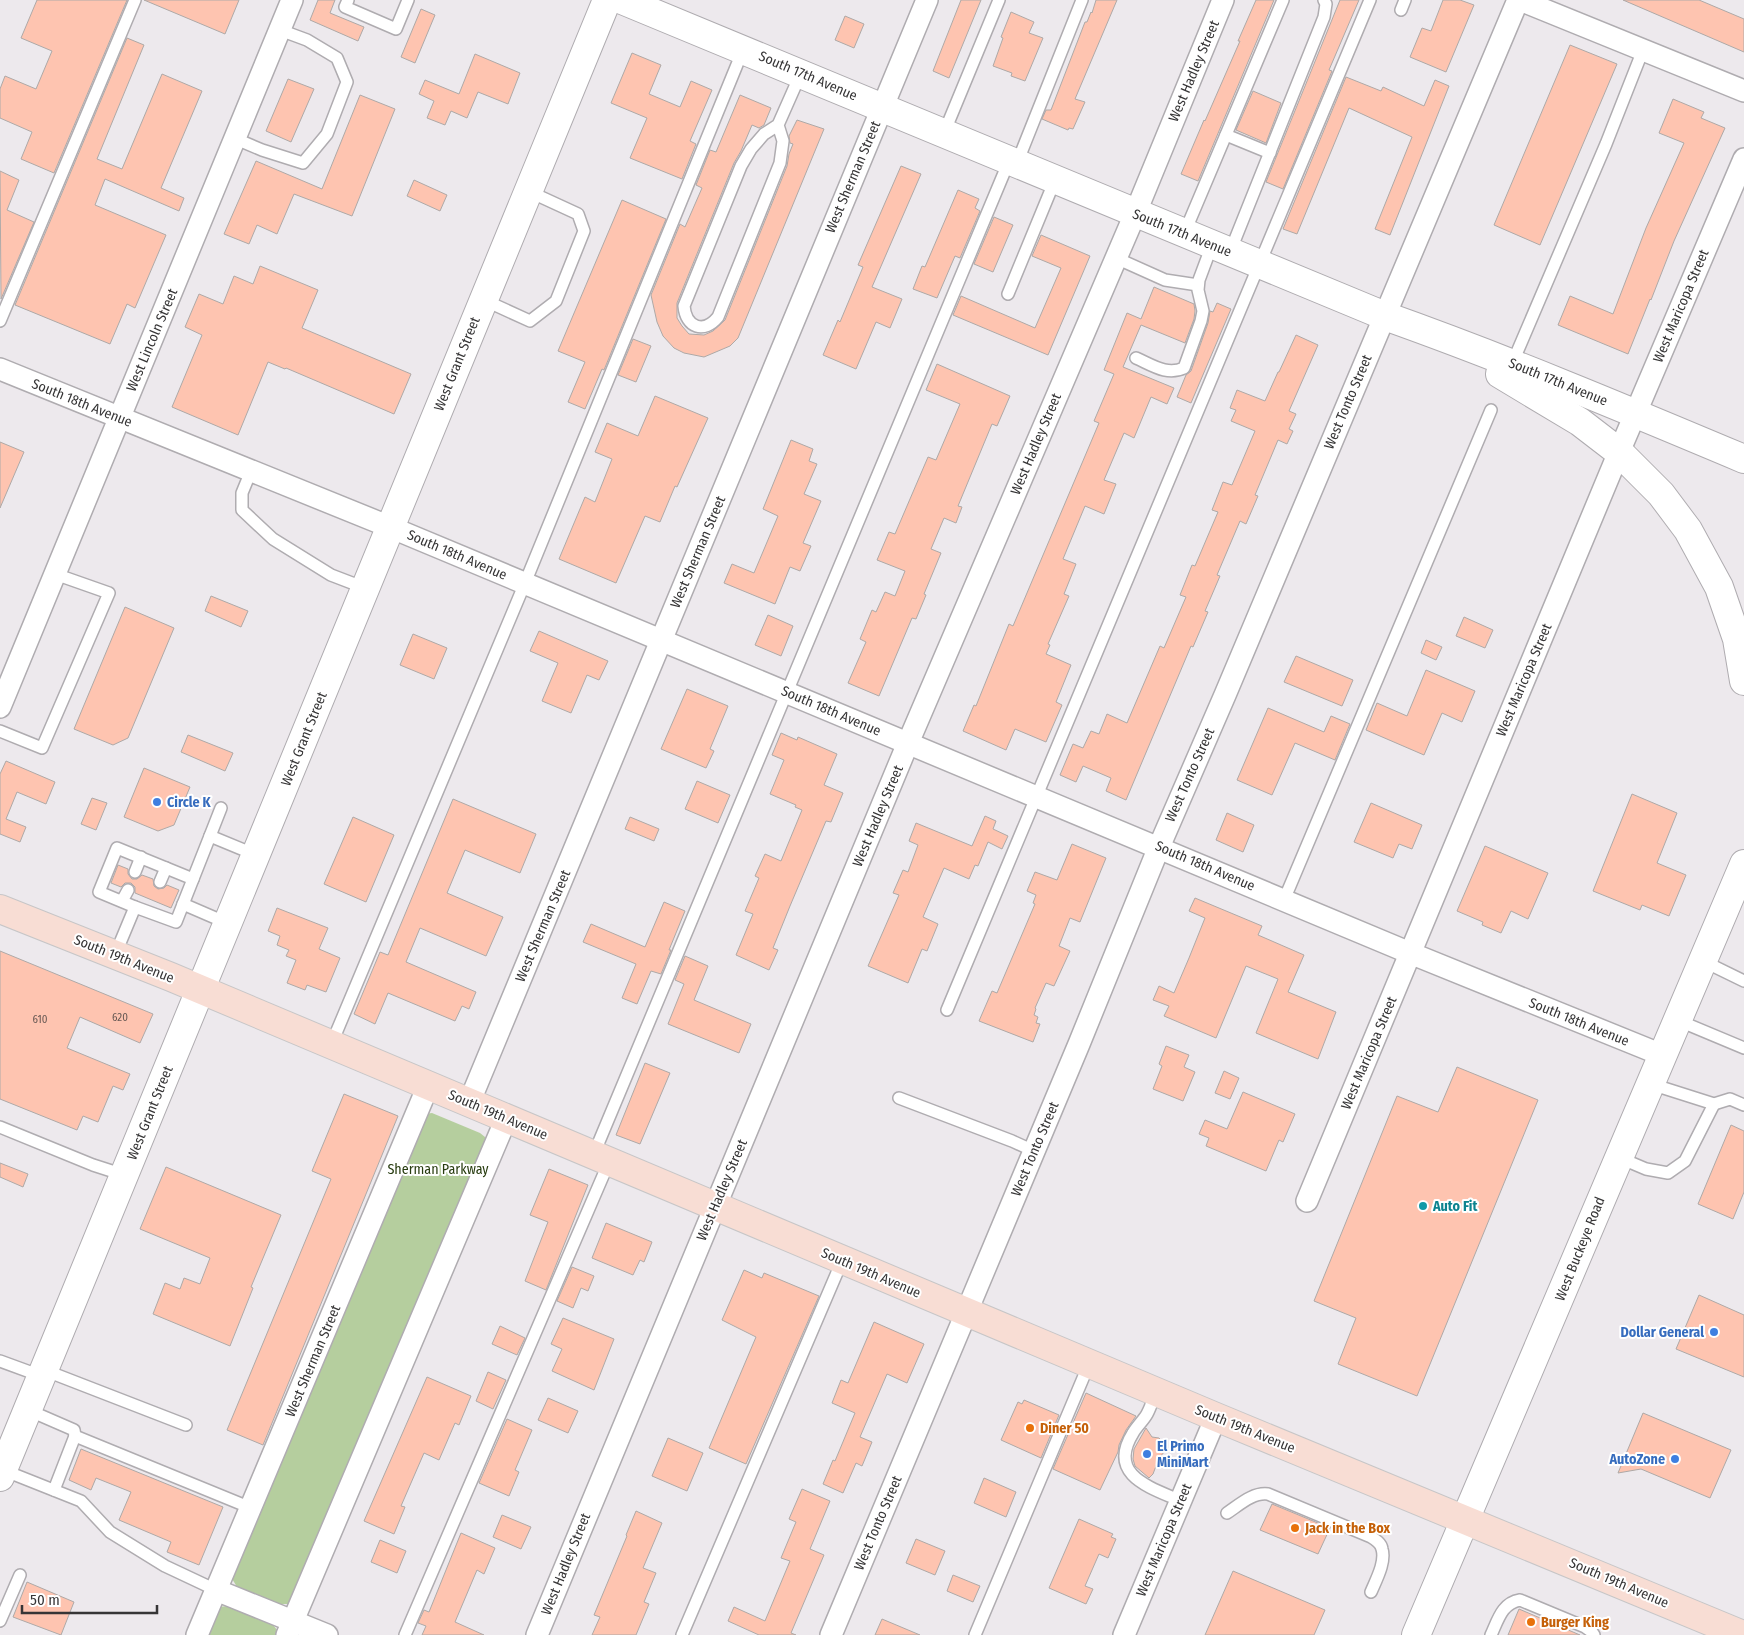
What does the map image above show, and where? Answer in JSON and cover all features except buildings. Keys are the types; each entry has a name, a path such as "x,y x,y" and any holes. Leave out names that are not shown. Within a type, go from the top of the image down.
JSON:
{"main road":[{"name":"West Grant Street","path":"2,1473 607,0"},
{"name":"South 17th Avenue","path":"622,0 801,73 1135,214 1385,316 1454,340 1636,413 1744,459"},
{"path":"1385,316 1485,366 1580,422 1619,452 1661,494 1688,530 1714,579 1737,638 1744,681"},
{"name":"West Buckeye Road","path":"1416,1635 1744,864"},
{"name":"South 19th Avenue","path":"2,915 115,955 201,990 1216,1418 1466,1519 1743,1635"}],"street":[{"name":"West Lincoln Street","path":"0,707 292,0"},
{"name":"West Sherman Street","path":"469,1103 927,0"},
{"name":"West Hadley Street","path":"537,1635 908,743 1135,214 1223,0"},
{"path":"1519,0 1744,90"},
{"name":"West Tonto Street","path":"831,1635 1079,1044 1159,847 1519,0"},
{"name":"West Maricopa Street","path":"1307,1201 1619,452 1744,159"},
{"name":"South 18th Avenue","path":"0,369 390,527 1038,796 1410,953 1662,1055"},
{"name":"West Sherman Street","path":"197,1635 428,1086"},
{"path":"290,1628 506,1119"},
{"name":"West Maricopa Street","path":"1124,1635 1216,1418"},
{"path":"216,1590 290,1628 327,1635"}],"lane":[{"path":"0,321 135,0"},
{"path":"348,0 345,7 396,28 408,0"},
{"path":"944,133 999,0"},
{"path":"405,1635 601,1159 787,692 1082,0"},
{"path":"1184,234 1284,0"},
{"path":"1136,358 1169,372 1177,372 1184,368 1203,311 1198,290 1199,280 1221,249 1270,153 1324,18 1326,4 1324,0"},
{"path":"947,1010 1370,0"},
{"path":"236,139 262,150 303,163 327,134 347,82 337,58 307,40 280,30"},
{"path":"331,1045 525,583 743,50"},
{"path":"1512,364 1606,144 1643,50"},
{"path":"778,125 783,141 780,163 718,317 712,325 702,328 691,323 685,316 684,306 741,166 751,148 764,134 778,125 801,73"},
{"path":"1226,135 1270,153"},
{"path":"1008,294 1055,180"},
{"path":"484,300 530,321 556,301 584,231 578,214 528,191"},
{"path":"1116,258 1165,280 1198,285"},
{"path":"1284,900 1491,410"},
{"path":"252,471 242,493 242,510 273,539 331,575 365,588"},
{"path":"0,731 42,748 109,593 55,574"},
{"path":"193,879 117,848 99,892 176,922 183,904 193,879 221,808"},
{"path":"210,836 256,855"},
{"path":"135,872 141,857"},
{"path":"160,882 166,868"},
{"path":"122,902 128,890"},
{"path":"147,911 152,900"},
{"path":"183,904 228,924"},
{"path":"115,955 135,907"},
{"path":"1702,961 1744,981"},
{"path":"1677,1020 1744,1048"},
{"path":"1650,1084 1714,1104 1730,1099 1744,1105"},
{"path":"899,1098 1034,1152"},
{"path":"1618,1157 1646,1169 1668,1173 1685,1161 1714,1104"},
{"path":"0,1127 125,1176"},
{"path":"682,1635 842,1261"},
{"path":"0,1361 43,1373 186,1425"},
{"path":"976,1635 1089,1364"},
{"path":"1156,1392 1147,1415 1133,1432 1127,1444 1126,1466 1130,1473 1150,1487 1181,1500"},
{"path":"28,1410 74,1430 75,1436 54,1490"},
{"path":"75,1436 251,1508"},
{"path":"2,1473 81,1501 110,1532 165,1566 216,1590"},
{"path":"1226,1513 1251,1497 1261,1493 1268,1494 1379,1542 1383,1549 1381,1567 1371,1592"},
{"path":"0,1621 20,1575"},
{"path":"1491,1635 1504,1607 1512,1601 1520,1600 1584,1627 1594,1635"}],"green space":[{"name":"Sherman Parkway","path":"432,1113 480,1133 485,1137 486,1143 295,1596 288,1604 279,1604 237,1587 231,1577 425,1114"},
{"path":"228,1606 273,1625 278,1631 278,1635 203,1635 218,1607"}],"place":[{"name":"Circle K","path":"157,802"},
{"name":"Auto Fit","path":"1423,1206"},
{"name":"Dollar General","path":"1714,1332"},
{"name":"Diner 50","path":"1030,1428"},
{"name":"El Primo MiniMart","path":"1147,1454"},
{"name":"AutoZone","path":"1675,1459"},
{"name":"Jack in the Box","path":"1295,1528"},
{"name":"Burger King","path":"1531,1622"}]}
